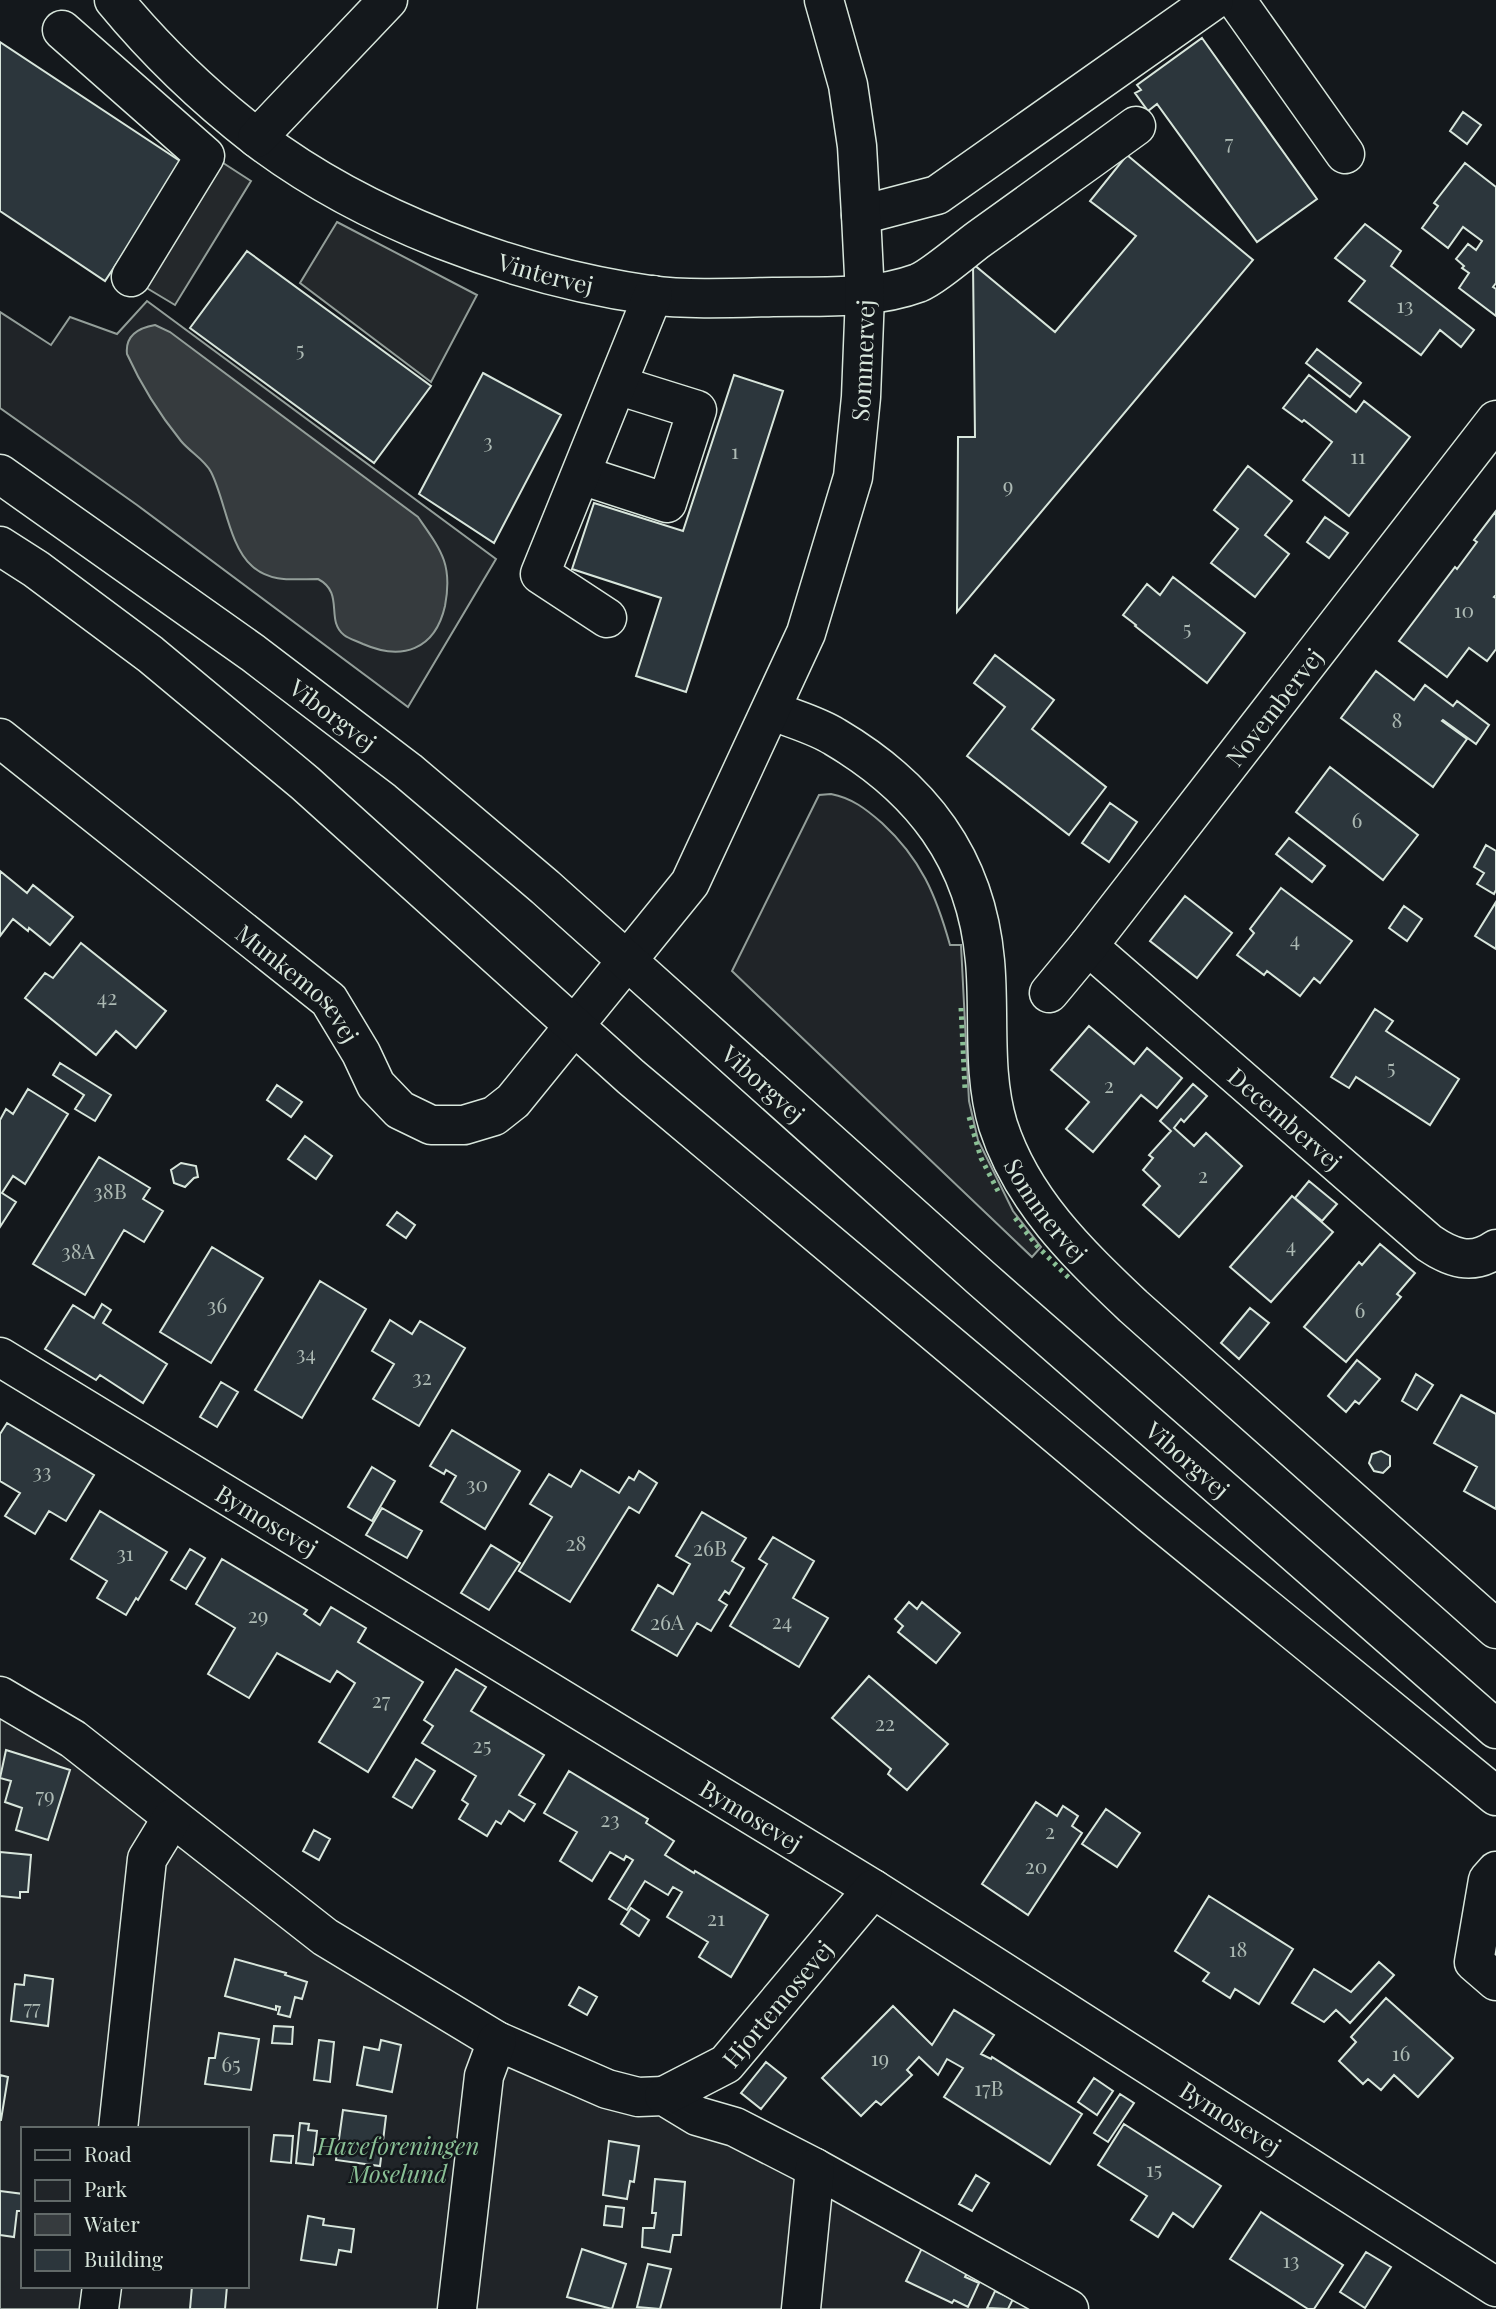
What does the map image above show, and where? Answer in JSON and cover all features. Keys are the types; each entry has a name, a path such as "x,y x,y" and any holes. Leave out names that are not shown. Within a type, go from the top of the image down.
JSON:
{"street":[{"name":"Vintervej","path":"114,0 185,77 257,138 307,172 366,205 438,237 514,265 577,283 653,295 746,298 865,295 920,283 1136,126"},
{"path":"257,138 388,0"},
{"name":"Sommervej","path":"626,961 690,883 806,634 853,477 865,295 857,146 848,85 824,0"},
{"path":"861,215 937,195 1214,0"},
{"path":"1236,0 1345,154"},
{"path":"62,30 205,156 131,277"},
{"path":"607,618 540,574 653,295"},
{"path":"580,475 667,503 697,410 617,385"},
{"name":"Novembervej","path":"1049,993 1496,420"},
{"name":"Viborgvej","path":"0,474 253,653 408,771 545,887 992,1287 1496,1729"},
{"path":"0,546 36,569 150,654 274,757 477,936 631,1077 1152,1516 1496,1796"},
{"name":"Sommervej","path":"771,710 833,736 883,769 925,810 953,849 967,876 982,935 991,1086 998,1124 1031,1195 1057,1229 1133,1306 1496,1629"},
{"name":"Munkemosevej","path":"0,738 329,1000 361,1053 376,1085 400,1111 431,1125 464,1125 494,1116 513,1101 626,961"},
{"name":"Decembervej","path":"1088,946 1429,1242 1457,1258 1474,1260 1496,1249"},
{"name":"Bymosevej","path":"0,1357 873,1889 1496,2287"},
{"path":"0,1696 73,1739 325,1937 497,2041 607,2089 638,2097 664,2096 696,2116 735,2127 815,2168 1069,2309"},
{"path":"118,2127 147,1858 173,1818"},
{"path":"1496,1871 1488,1880 1474,1962 1496,1981"},
{"name":"Hjortemosevej","path":"664,2096 726,2064 873,1889"},
{"path":"457,2309 485,2076 497,2041"},
{"path":"801,2309 815,2168"},
{"path":"99,2309 102,2288"}],"green space":[{"path":"147,301 496,559 408,707 137,505 0,408 0,312 51,345 70,317 117,334"},
{"path":"831,794 858,805 896,837 917,864 933,894 950,945 961,945 969,1101 978,1140 1013,1211 1041,1247 1032,1257 732,971 819,795"},
{"name":"Haveforeningen Moselund","path":"0,1696 325,1937 638,2097 1069,2309 0,2309"}],"shaded area":[{"path":"217,159 251,181 175,305 140,284"},
{"path":"337,222 477,295 431,382 300,283"}],"water":[{"path":"155,325 170,332 418,517 439,549 447,579 445,606 440,621 425,642 415,648 391,651 377,649 351,639 339,629 331,592 326,585 318,579 275,578 259,571 244,557 233,535 211,472 166,421 127,354 130,338 143,328"}],"building":[{"path":"1202,38 1317,199 1257,242 1157,104 1148,111 1135,93 1141,90 1137,85"},
{"path":"0,42 183,163 105,281 0,211"},
{"path":"1463,112 1481,125 1467,144 1450,131"},
{"path":"1127,155 1253,260 957,612 958,437 975,437 973,264 1055,332 1136,236 1090,201"},
{"path":"1465,163 1496,187 1496,283 1493,287 1496,289 1496,316 1459,288 1469,273 1456,259 1468,244 1476,250 1482,241 1463,227 1448,248 1422,228 1438,206 1434,203"},
{"path":"1365,224 1401,251 1391,266 1474,330 1461,347 1440,330 1421,355 1349,301 1365,281 1335,258"},
{"path":"247,251 431,386 374,463 190,328"},
{"path":"1317,349 1361,383 1350,397 1306,363"},
{"path":"483,373 561,415 494,543 419,494"},
{"path":"734,375 783,391 686,692 636,676 661,598 572,569 594,503 683,531"},
{"path":"1309,375 1356,412 1364,401 1410,437 1349,516 1303,480 1332,442 1304,420 1302,422 1283,408"},
{"path":"1248,466 1292,501 1265,535 1289,554 1255,597 1211,563 1238,529 1214,510"},
{"path":"1496,511 1496,649 1487,661 1469,648 1447,677 1399,641 1455,567 1457,569"},
{"path":"1325,517 1348,533 1329,558 1307,542"},
{"path":"1173,577 1245,633 1207,683 1123,615 1147,584 1160,595"},
{"path":"995,655 1054,700 1032,729 1106,787 1069,835 967,756 1005,707 974,683"},
{"path":"1376,671 1414,700 1425,685 1453,706 1457,701 1489,725 1476,744 1442,721 1467,739 1433,787 1341,718"},
{"path":"1330,767 1418,835 1383,880 1296,812"},
{"path":"1110,803 1137,822 1109,862 1082,843"},
{"path":"1289,838 1325,866 1312,882 1276,854"},
{"path":"1486,845 1496,851 1494,894 1477,884 1484,873 1474,867"},
{"path":"0,871 27,893 33,885 73,917 50,945 13,919 0,936"},
{"path":"1281,888 1352,941 1320,983 1314,978 1300,996 1267,971 1264,975 1237,955 1254,933 1250,929"},
{"path":"1185,896 1232,933 1197,978 1150,941"},
{"path":"1496,902 1496,949 1475,936"},
{"path":"1404,906 1422,919 1407,941 1389,928"},
{"path":"81,943 166,1011 136,1048 116,1031 96,1055 25,998 45,973 53,978"},
{"path":"1375,1009 1393,1021 1386,1031 1459,1079 1430,1125 1356,1077 1349,1088 1331,1077"},
{"path":"1089,1026 1134,1064 1147,1048 1182,1078 1157,1108 1141,1095 1093,1152 1066,1129 1089,1102 1051,1070"},
{"path":"60,1063 111,1095 95,1121 75,1109 84,1095 53,1075"},
{"path":"1193,1084 1207,1096 1184,1122 1181,1119 1174,1128 1194,1146 1206,1133 1242,1166 1179,1237 1143,1205 1160,1186 1143,1170 1153,1158 1149,1155 1171,1131 1160,1121"},
{"path":"277,1085 302,1102 291,1117 267,1100"},
{"path":"28,1089 68,1114 25,1184 13,1176 2,1193 16,1202 0,1227 0,1120 6,1109 13,1114"},
{"path":"305,1136 332,1156 316,1179 288,1159"},
{"path":"99,1157 150,1188 143,1199 163,1211 144,1242 124,1230 85,1295 33,1264"},
{"path":"181,1163 196,1166 198,1177 185,1187 174,1183 171,1170"},
{"path":"1309,1181 1337,1204 1322,1221 1295,1198"},
{"path":"1292,1196 1333,1232 1271,1302 1230,1267"},
{"path":"397,1212 415,1225 406,1238 387,1225"},
{"path":"1380,1244 1415,1273 1397,1294 1401,1297 1346,1362 1304,1327 1359,1262 1362,1265"},
{"path":"212,1247 263,1278 211,1363 160,1332"},
{"path":"320,1281 366,1309 302,1418 255,1390"},
{"path":"102,1304 111,1310 103,1323 167,1364 143,1403 100,1375 96,1380 45,1349 73,1305 94,1318"},
{"path":"1250,1308 1269,1323 1239,1359 1221,1343"},
{"path":"390,1320 412,1334 420,1321 465,1348 419,1426 373,1399 394,1364 372,1351"},
{"path":"1357,1360 1380,1379 1359,1404 1355,1401 1346,1412 1328,1396"},
{"path":"1416,1374 1433,1385 1417,1410 1402,1401"},
{"path":"221,1382 238,1392 217,1427 200,1417"},
{"path":"1461,1395 1496,1414 1496,1509 1464,1491 1477,1467 1434,1443"},
{"path":"7,1423 94,1475 66,1521 49,1511 35,1534 5,1516 20,1493 0,1481 0,1434"},
{"path":"452,1430 520,1471 485,1529 441,1502 456,1476 446,1470 444,1474 430,1466"},
{"path":"1381,1451 1390,1456 1390,1466 1383,1473 1374,1471 1369,1463 1372,1454"},
{"path":"372,1467 395,1481 372,1521 348,1507"},
{"path":"581,1470 619,1493 629,1477 634,1480 639,1471 657,1483 639,1513 629,1507 570,1602 519,1571 552,1517 530,1504 549,1474 571,1487"},
{"path":"382,1508 422,1531 407,1558 366,1535"},
{"path":"100,1511 167,1552 126,1615 97,1598 107,1581 71,1559"},
{"path":"702,1512 746,1538 732,1561 744,1568 729,1594 725,1591 719,1600 727,1605 711,1631 697,1623 677,1656 632,1630 658,1585 673,1594 690,1564 676,1556"},
{"path":"773,1537 814,1561 793,1598 828,1618 799,1667 730,1626 767,1564 759,1559"},
{"path":"491,1545 520,1563 489,1610 461,1593"},
{"path":"190,1549 205,1558 186,1589 171,1580"},
{"path":"222,1559 307,1610 304,1614 320,1625 331,1607 366,1628 358,1642 423,1682 368,1772 319,1742 355,1683 337,1671 330,1682 277,1653 249,1698 208,1674 235,1628 196,1604"},
{"path":"909,1602 917,1609 922,1602 960,1633 936,1663 898,1632 903,1626 895,1619"},
{"path":"456,1669 486,1687 471,1711 544,1755 519,1795 535,1804 524,1821 509,1811 501,1824 496,1821 487,1836 459,1819 468,1804 462,1800 476,1776 422,1743 433,1726 424,1720"},
{"path":"869,1676 948,1744 907,1790 888,1774 891,1769 832,1718"},
{"path":"6,1750 70,1770 48,1840 16,1830 22,1808 5,1802 11,1781 0,1778"},
{"path":"416,1759 435,1771 412,1808 393,1797"},
{"path":"569,1771 648,1819 646,1823 674,1841 665,1855 768,1915 731,1977 699,1957 708,1942 667,1917 682,1892 673,1887 668,1895 645,1881 627,1910 609,1899 633,1860 626,1856 624,1860 610,1852 592,1881 560,1861 577,1832 544,1813"},
{"path":"1036,1802 1057,1816 1063,1806 1078,1816 1072,1826 1082,1833 1028,1915 982,1884"},
{"path":"1106,1809 1140,1833 1117,1867 1082,1844"},
{"path":"314,1830 330,1839 319,1860 303,1851"},
{"path":"0,1852 31,1855 28,1892 20,1892 20,1898 0,1896"},
{"path":"1209,1896 1293,1949 1259,2004 1235,1989 1230,1998 1203,1981 1209,1973 1175,1951"},
{"path":"631,1908 649,1920 639,1936 621,1924"},
{"path":"235,1959 286,1973 285,1975 307,1982 302,1999 295,1997 290,2017 278,2014 280,2007 276,2006 276,2010 225,1996"},
{"path":"1379,1962 1394,1975 1350,2023 1336,2010 1324,2022 1292,2003 1314,1969 1351,1992"},
{"path":"25,1975 53,1979 48,2026 11,2021 15,1984 24,1985"},
{"path":"579,1987 597,1997 587,2015 569,2005"},
{"path":"1386,1998 1453,2058 1418,2097 1394,2075 1381,2090 1368,2079 1363,2084 1339,2061 1356,2042 1351,2037"},
{"path":"893,2006 932,2045 954,2010 994,2035 981,2054 991,2059 992,2057 1082,2114 1050,2164 944,2097 963,2068 947,2059 938,2075 919,2057 907,2070 912,2075 881,2105 876,2101 861,2116 822,2078"},
{"path":"274,2026 293,2027 292,2044 272,2043"},
{"path":"219,2033 259,2039 251,2090 205,2084 209,2058 215,2058"},
{"path":"319,2040 334,2042 330,2082 314,2080"},
{"path":"381,2040 401,2045 392,2092 357,2085 364,2047 379,2050"},
{"path":"766,2062 786,2078 761,2109 741,2093"},
{"path":"0,2075 8,2077 1,2120 0,2120"},
{"path":"1094,2078 1113,2091 1097,2115 1078,2102"},
{"path":"1120,2094 1134,2103 1108,2142 1094,2133"},
{"path":"343,2110 386,2116 380,2166 336,2160"},
{"path":"300,2123 309,2124 308,2130 317,2131 313,2165 296,2163"},
{"path":"1124,2124 1221,2186 1193,2227 1173,2213 1158,2237 1131,2220 1147,2196 1098,2165"},
{"path":"274,2135 293,2136 291,2163 271,2161"},
{"path":"609,2141 639,2146 634,2182 630,2181 627,2199 603,2195"},
{"path":"976,2175 989,2183 972,2211 959,2204"},
{"path":"655,2179 685,2182 681,2235 673,2235 670,2252 642,2247 643,2228 654,2228 656,2213 652,2213"},
{"path":"0,2191 21,2194 21,2211 17,2211 14,2237 0,2235"},
{"path":"606,2206 624,2208 622,2227 604,2225"},
{"path":"1261,2212 1343,2265 1314,2309 1308,2309 1230,2259"},
{"path":"308,2216 324,2219 323,2225 354,2229 351,2252 339,2250 336,2265 301,2260"},
{"path":"922,2248 968,2271 965,2277 979,2283 968,2307 954,2300 952,2303 906,2281"},
{"path":"582,2249 626,2264 612,2309 567,2297"},
{"path":"1366,2252 1391,2267 1365,2308 1340,2292"},
{"path":"648,2264 671,2269 660,2309 637,2307"},
{"path":"192,2288 227,2288 225,2309 190,2309"},
{"path":"995,2291 1013,2299 1008,2309 987,2308"}],"hedge":[{"path":"961,1008 965,1090"},
{"path":"969,1117 981,1158 1000,1195"},
{"path":"1015,1218 1037,1246 1069,1278"}]}
